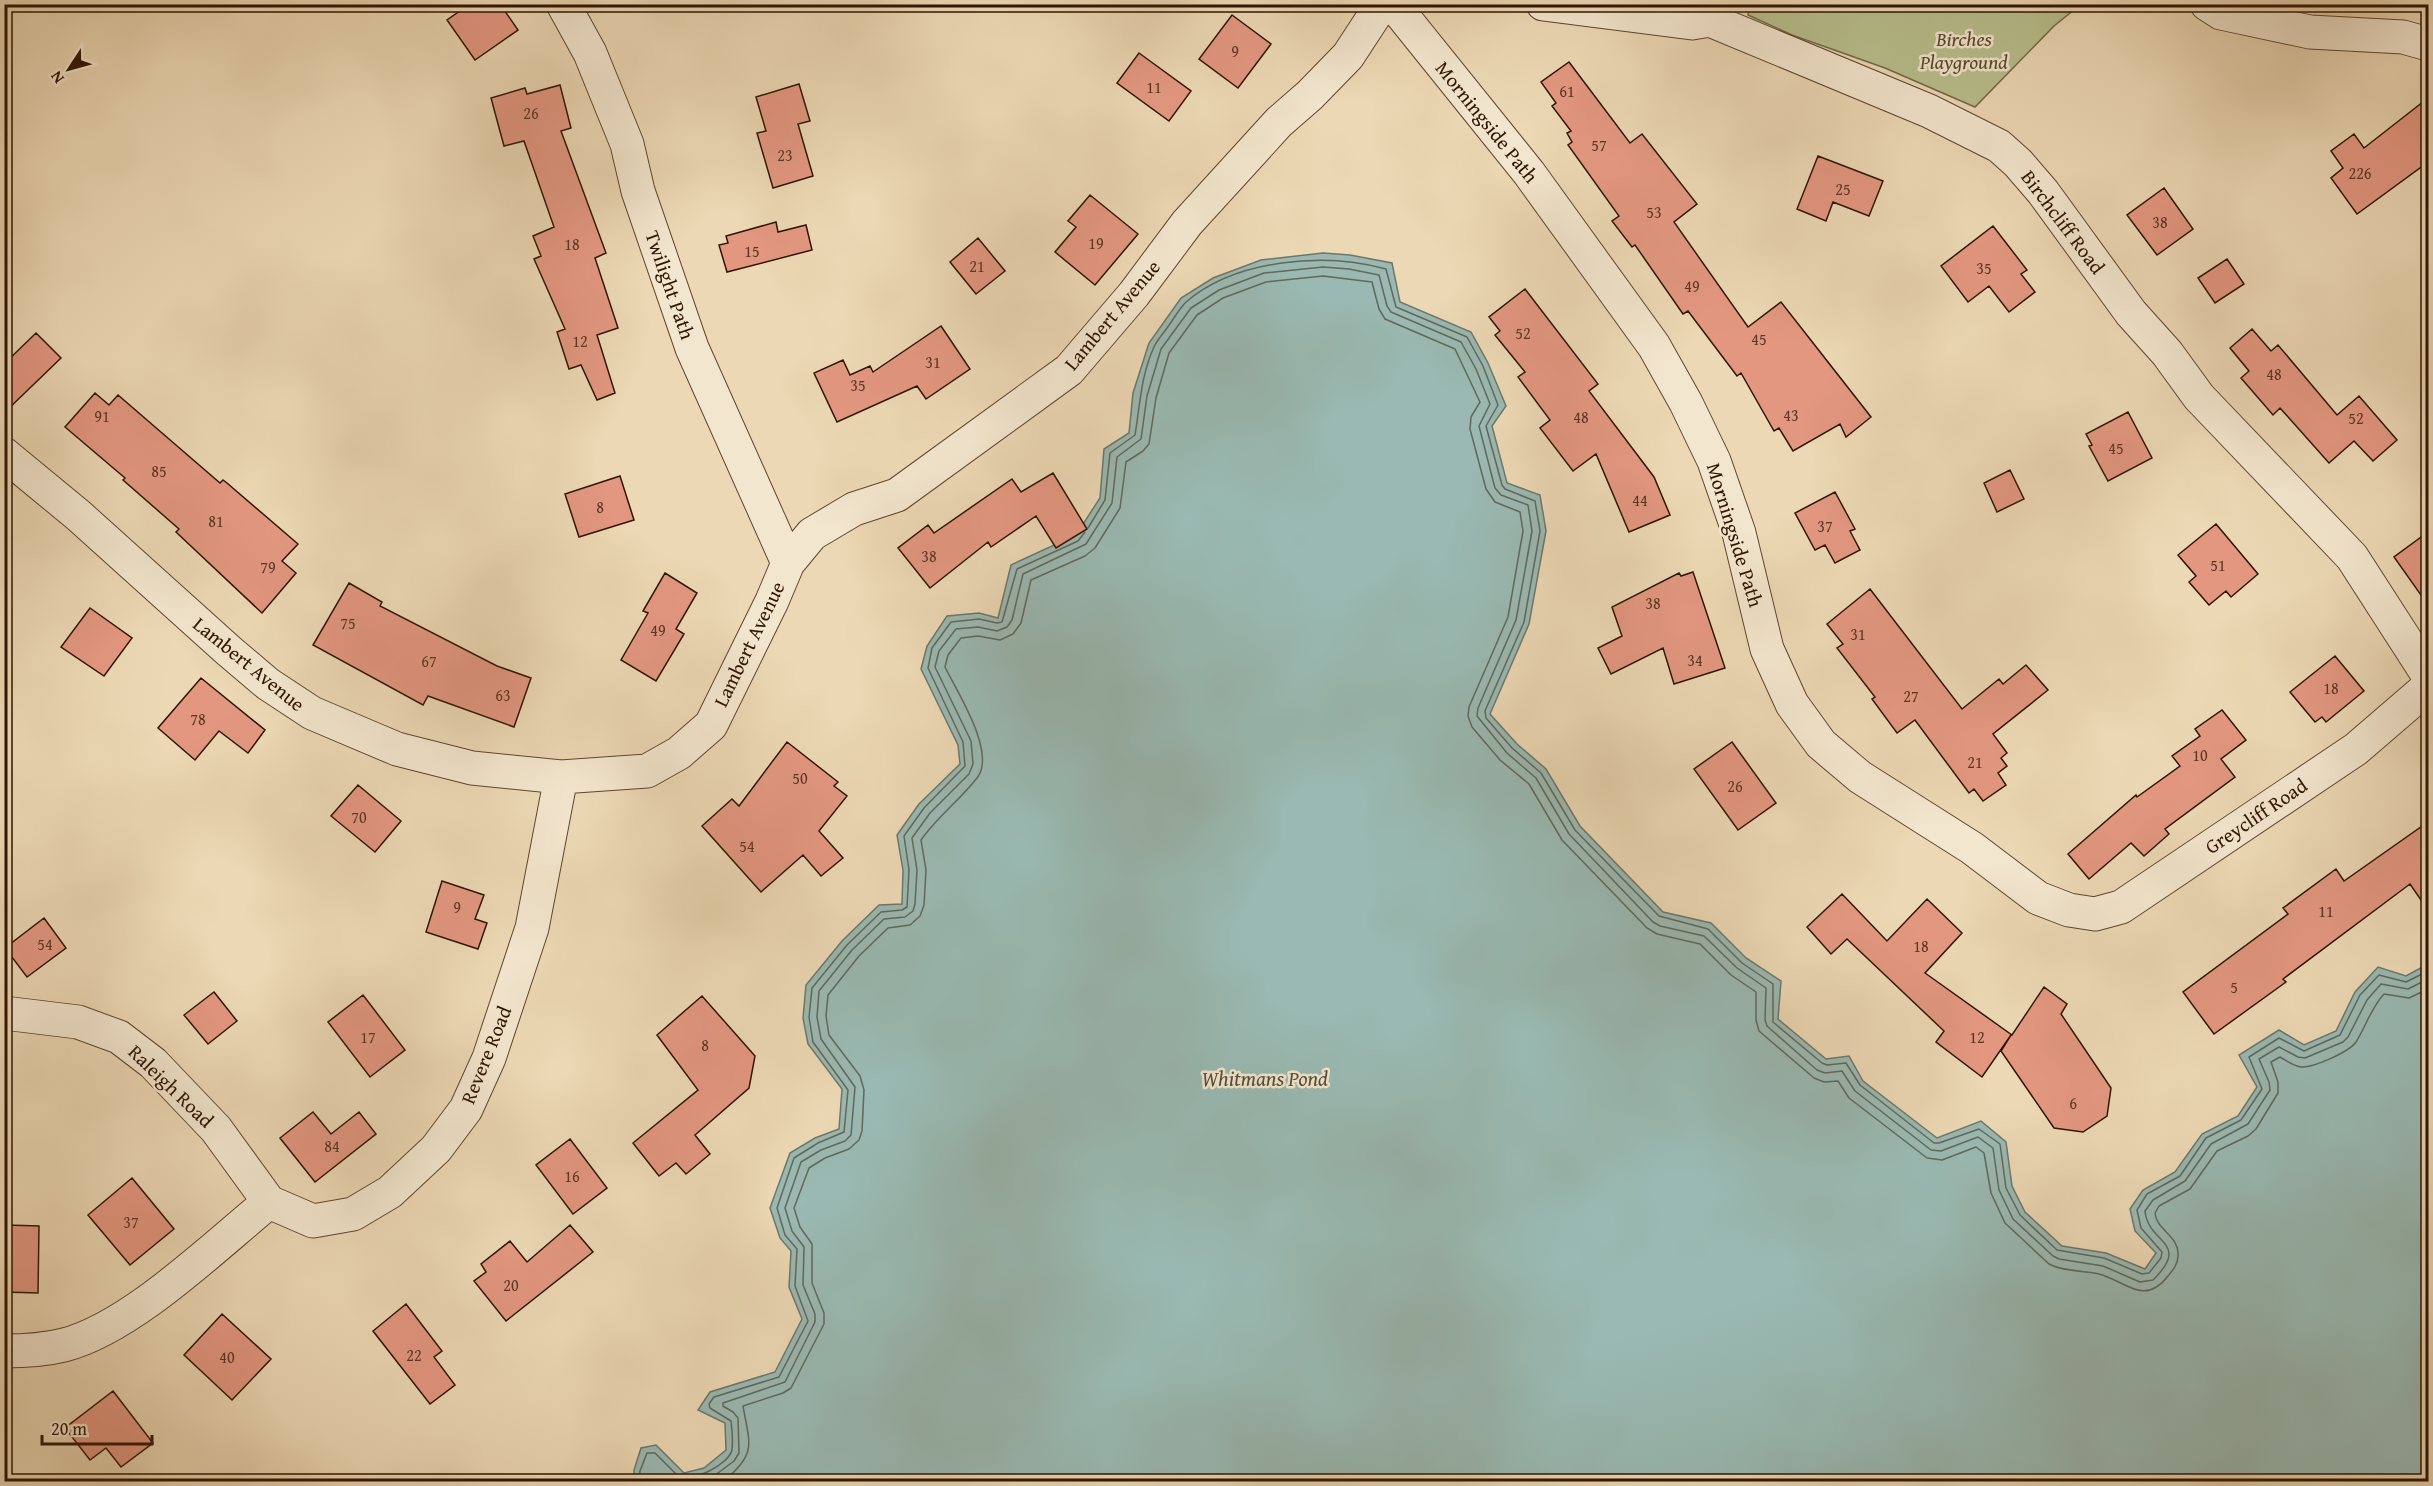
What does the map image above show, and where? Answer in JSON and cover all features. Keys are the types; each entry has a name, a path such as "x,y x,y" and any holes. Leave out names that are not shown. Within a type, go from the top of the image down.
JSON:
{"street":[{"name":"Twilight Path","path":"563,4 590,53 627,144 638,191 692,348 788,562"},
{"name":"Lambert Avenue","path":"4,454 78,515 268,684 312,713 397,749 472,768 561,777 647,771 679,753 711,725 772,602 788,562 812,534 854,509 897,495 1068,370 1134,294 1187,223 1279,122 1310,95 1348,56 1382,4"},
{"name":"Morningside Path","path":"1393,4 1529,173 1654,346 1714,461 1739,533 1767,649 1792,704 1805,725 1821,744 1860,777 1972,848 2038,898 2069,910"},
{"name":"Birchcliff Road","path":"1543,4 1692,23 1713,12 1929,111 1999,146 2018,163 2043,192 2131,313 2167,353 2199,397 2352,557 2428,675"},
{"path":"2206,4 2221,13 2310,32 2403,37 2428,44"},
{"name":"Greycliff Road","path":"2069,910 2095,914 2121,907 2356,749 2428,687"},
{"name":"Revere Road","path":"269,1202 313,1221 353,1214 390,1192 436,1149 466,1109 489,1058 532,928 561,777"},
{"name":"Raleigh Road","path":"4,1013 78,1022 119,1037 153,1063 216,1129 269,1202"},
{"path":"4,1351 25,1352 65,1345 100,1330 147,1302 269,1202"}],"green space":[{"name":"Birches Playground","path":"1750,4 2080,5 2054,26 1975,107 1885,68 1792,35 1748,15"}],"water":[{"name":"Whitmans Pond","path":"1323,253 1350,255 1392,263 1400,302 1471,332 1488,363 1506,406 1492,426 1507,483 1540,495 1546,531 1529,624 1490,714 1517,744 1546,769 1580,826 1663,912 1711,923 1746,958 1781,981 1778,1019 1826,1059 1849,1056 1863,1081 1937,1138 1981,1121 2006,1142 2012,1186 2025,1212 2062,1246 2106,1253 2145,1269 2156,1253 2135,1231 2130,1209 2143,1190 2175,1172 2202,1134 2238,1116 2257,1087 2239,1055 2279,1030 2304,1045 2336,1031 2355,992 2378,967 2406,976 2428,964 2428,1481 634,1482 634,1470 641,1448 656,1445 684,1473 704,1468 726,1450 725,1423 698,1410 710,1392 775,1372 802,1319 789,1287 791,1251 780,1238 770,1208 790,1153 815,1138 839,1129 842,1089 808,1044 803,1018 806,985 842,941 879,905 902,904 903,870 897,835 919,804 960,764 958,745 921,669 927,646 947,616 979,613 998,618 1011,565 1076,535 1100,498 1104,449 1129,433 1133,393 1149,343 1181,298 1213,278 1261,260"}],"building":[{"path":"470,4 500,4 518,30 475,60 447,20"},
{"path":"1232,15 1271,44 1238,88 1199,59"},
{"path":"1139,53 1191,91 1169,121 1117,83"},
{"path":"1569,62 1630,143 1642,134 1697,204 1674,222 1748,327 1781,302 1871,417 1846,437 1840,424 1793,451 1779,428 1774,431 1741,373 1737,376 1688,311 1683,314 1635,245 1632,247 1612,221 1619,216 1568,145 1572,142 1567,133 1571,131 1552,106 1556,103 1541,82"},
{"path":"799,84 810,121 798,124 813,176 773,188 757,133 766,131 756,97"},
{"path":"560,85 571,128 561,131 606,253 595,258 618,328 597,335 615,393 597,400 581,365 569,369 557,332 565,329 534,259 541,256 533,236 554,227 524,141 504,146 491,98 525,88 527,94"},
{"path":"2428,98 2428,162 2357,214 2331,178 2343,168 2331,151 2354,134 2364,148"},
{"path":"1818,156 1883,181 1869,216 1833,202 1826,221 1797,209"},
{"path":"2164,188 2193,229 2157,255 2127,215"},
{"path":"1090,195 1138,234 1095,285 1055,252 1076,227 1068,221"},
{"path":"776,222 778,232 806,225 812,250 727,272 719,245 728,243 726,236"},
{"path":"1993,226 2027,270 2021,274 2035,292 2009,312 1989,286 1968,302 1941,266"},
{"path":"978,238 1005,271 976,294 950,262"},
{"path":"2227,259 2244,284 2215,303 2198,278"},
{"path":"1525,289 1598,384 1589,391 1654,477 1670,515 1629,532 1596,454 1573,471 1540,428 1550,420 1518,377 1525,372 1495,335 1500,331 1489,317"},
{"path":"941,326 970,369 926,399 917,386 837,422 814,373 843,360 850,375 870,366 873,372"},
{"path":"2252,329 2271,351 2278,345 2337,415 2359,396 2397,440 2373,461 2354,441 2329,463 2280,408 2273,415 2241,378 2249,371 2230,348"},
{"path":"36,333 61,358 4,413 4,364"},
{"path":"95,393 109,405 118,395 220,483 223,480 227,483 298,544 282,561 296,573 262,613 176,532 179,529 123,480 125,478 65,427"},
{"path":"2128,412 2152,458 2108,481 2089,446 2092,445 2086,434"},
{"path":"2010,470 2024,499 1997,512 1984,483"},
{"path":"1053,473 1087,529 1056,548 1036,516 991,547 988,542 930,588 898,548 928,525 934,533 1012,479 1021,492"},
{"path":"620,476 634,520 579,537 565,494"},
{"path":"1835,492 1855,529 1850,531 1860,550 1835,563 1825,545 1815,550 1795,513"},
{"path":"2216,524 2258,574 2231,597 2226,591 2209,605 2189,582 2196,576 2178,555"},
{"path":"2428,532 2428,605 2394,557"},
{"path":"1693,572 1725,668 1674,684 1663,648 1611,674 1598,648 1622,636 1612,607 1679,573 1681,576"},
{"path":"665,573 697,593 676,629 684,634 656,681 621,660 648,613 643,611"},
{"path":"349,583 382,602 380,606 497,666 531,678 514,727 428,696 423,705 313,645"},
{"path":"1870,589 1962,709 1999,679 2003,684 2026,665 2048,690 1993,734 2007,753 2001,758 2007,766 1998,773 2006,785 1983,801 1974,789 1969,793 1915,720 1897,733 1872,699 1875,697 1837,648 1843,644 1827,624"},
{"path":"90,608 132,638 104,676 61,647"},
{"path":"2335,656 2364,691 2326,722 2322,717 2315,722 2290,692"},
{"path":"201,678 265,730 248,753 219,731 195,760 158,728"},
{"path":"2222,710 2246,740 2221,759 2235,777 2165,829 2169,834 2144,856 2131,843 2089,879 2068,854 2136,795 2137,797 2180,766 2172,756 2200,736 2195,729"},
{"path":"787,742 838,782 834,786 847,796 819,831 843,858 821,876 803,855 761,892 702,826 732,799 739,806"},
{"path":"1732,742 1776,803 1738,830 1694,769"},
{"path":"358,785 401,821 375,852 331,816"},
{"path":"2428,822 2428,910 2410,884 2283,979 2286,982 2214,1034 2183,992 2288,914 2283,908 2336,869 2344,881"},
{"path":"442,881 484,895 475,919 487,923 478,949 426,932"},
{"path":"1842,894 1887,941 1927,899 1962,933 1925,973 2012,1035 2044,987 2067,1004 2061,1014 2111,1088 2107,1116 2083,1132 2054,1128 2001,1051 2011,1035 1982,1077 1936,1042 1944,1031 1847,939 1831,954 1807,927"},
{"path":"44,918 66,948 27,977 5,948"},
{"path":"214,992 237,1021 208,1044 184,1015"},
{"path":"363,995 405,1050 370,1077 328,1022"},
{"path":"702,996 755,1056 749,1088 695,1135 710,1154 686,1174 676,1163 659,1176 633,1143 698,1090 657,1035"},
{"path":"313,1112 331,1134 359,1112 376,1134 315,1182 280,1138"},
{"path":"570,1139 607,1188 573,1214 536,1165"},
{"path":"132,1178 174,1229 130,1265 88,1215"},
{"path":"6,1225 39,1226 38,1293 4,1292"},
{"path":"570,1225 593,1252 506,1321 474,1281 486,1272 481,1264 510,1241 527,1262"},
{"path":"406,1304 442,1351 434,1357 455,1385 430,1404 373,1331"},
{"path":"222,1314 271,1359 232,1400 184,1355"},
{"path":"113,1391 153,1443 121,1467 106,1448 90,1460 65,1428"}]}
